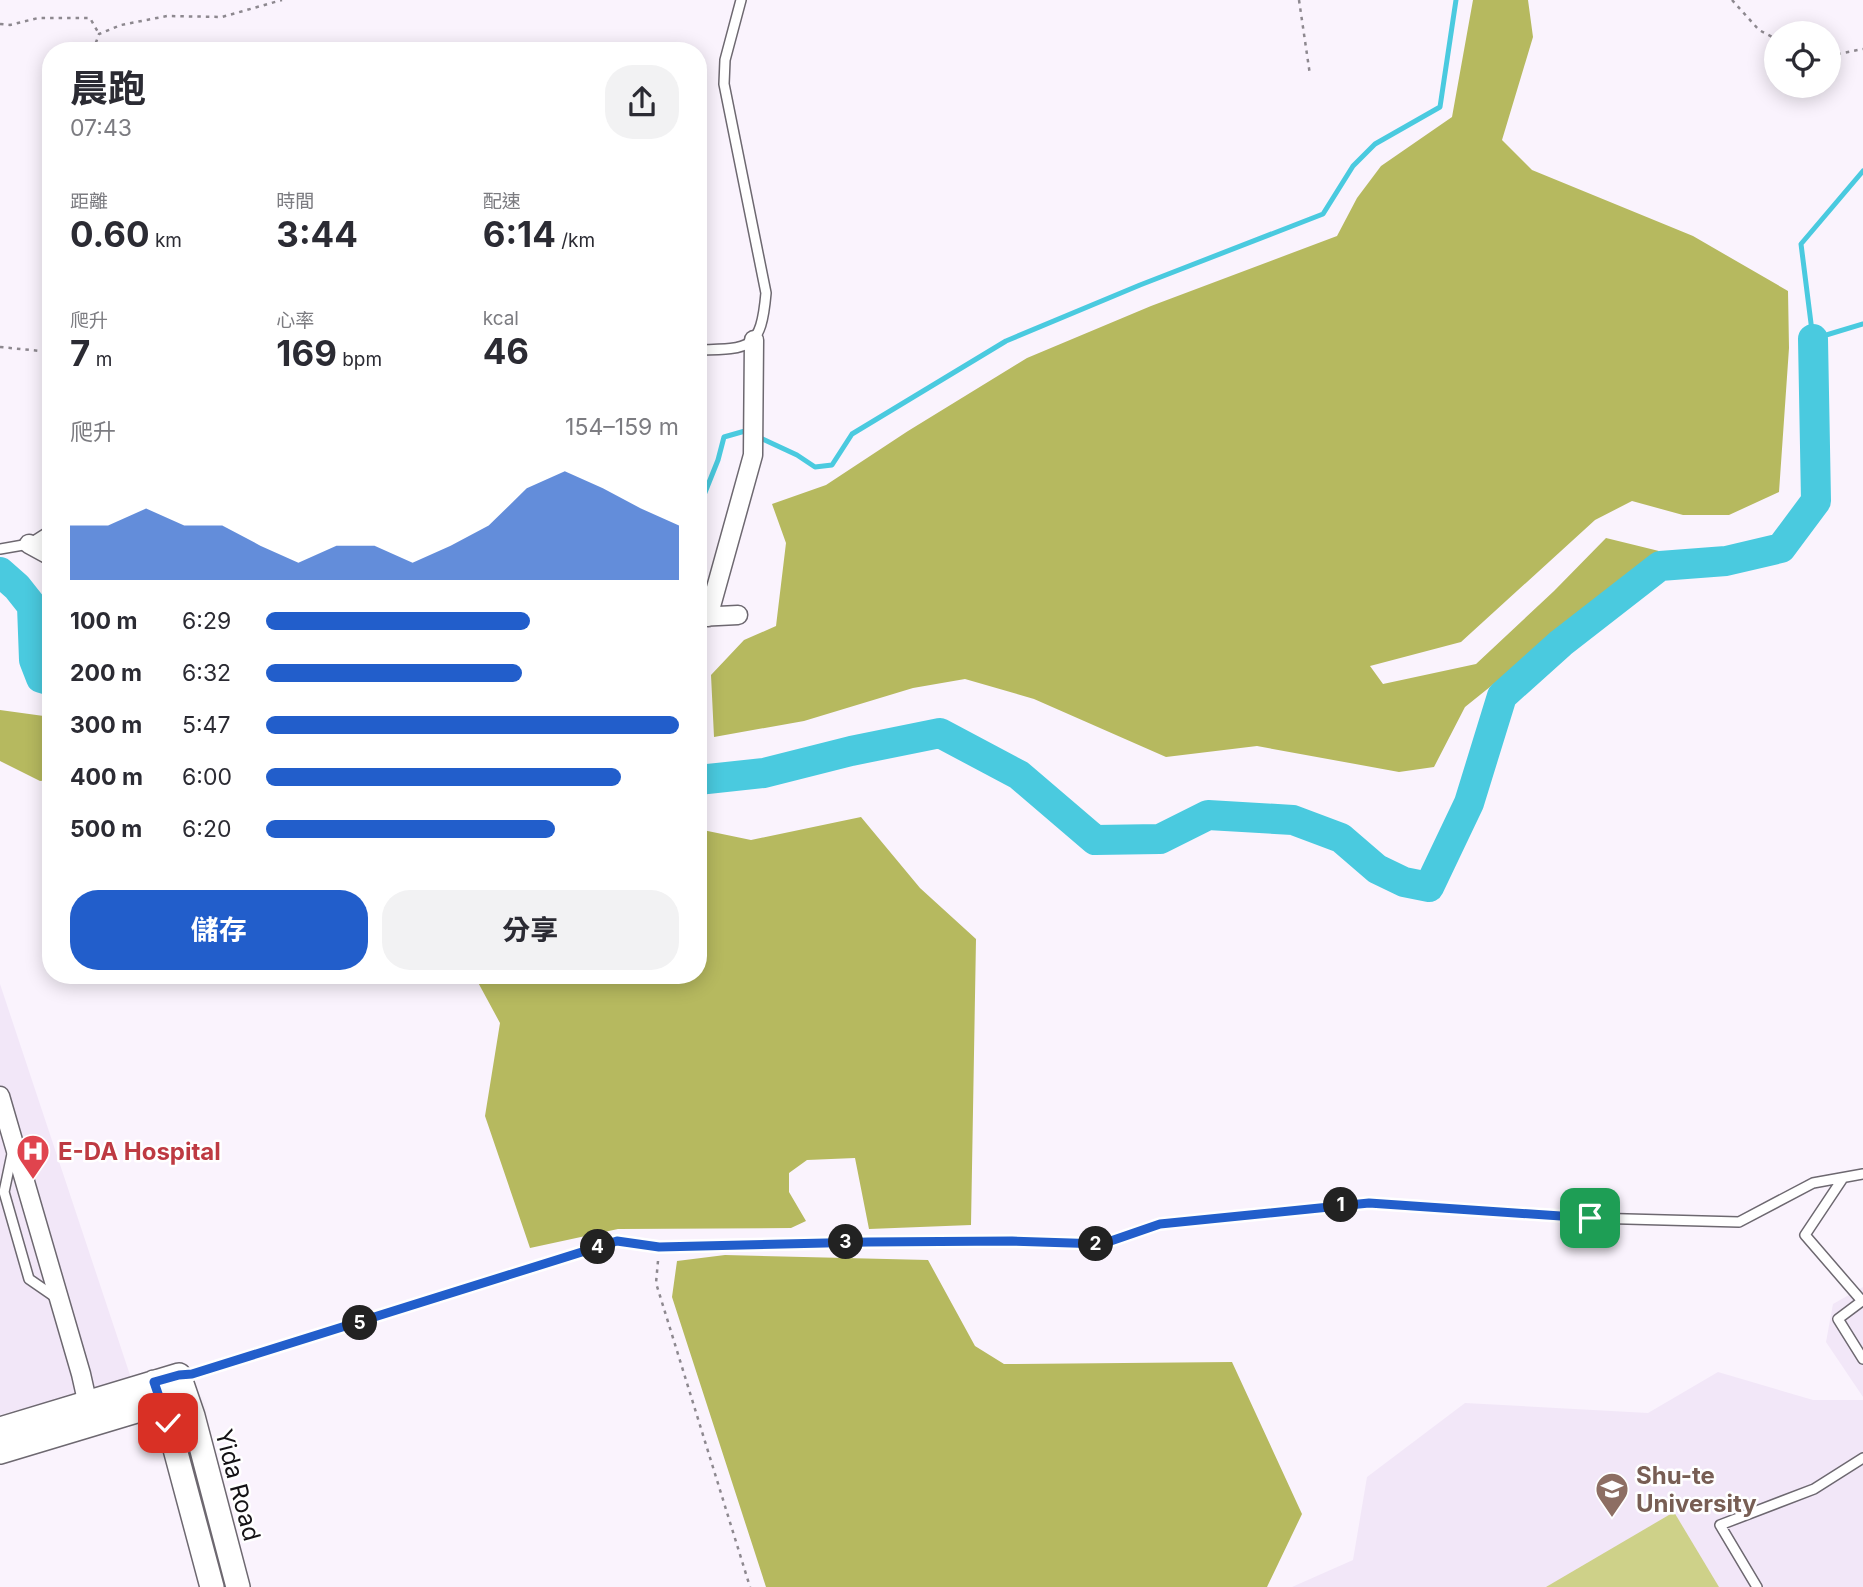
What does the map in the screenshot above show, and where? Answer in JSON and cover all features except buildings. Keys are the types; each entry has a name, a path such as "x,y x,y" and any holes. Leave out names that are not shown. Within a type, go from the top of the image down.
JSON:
{"street":[{"path":"707,604 753,456 754,340"},
{"path":"29,544 42,551"},
{"path":"707,617 738,615"},
{"path":"0,1096 90,1414"},
{"path":"0,1452 90,1414 183,1386"},
{"name":"Yida Road","path":"183,1386 238,1587"},
{"path":"158,1393 212,1587"},
{"path":"0,1429 90,1414"}],"lane":[{"path":"707,349 741,347 754,340 763,323 766,293 724,84 725,60 741,0"},
{"path":"0,549 29,544 42,536"},
{"path":"183,1386 205,1370 617,1241 659,1247 1012,1241 1102,1244 1160,1224 1369,1203 1590,1218 1739,1222 1812,1183 1863,1174"},
{"path":"1843,1178 1805,1234 1862,1301 1838,1319 1863,1359"},
{"path":"1757,1587 1720,1525 1814,1489 1863,1458"}],"path":[{"path":"96,42 99,34 121,25 167,16 222,18 282,0"},
{"path":"1300,0 1310,75"},
{"path":"1732,0 1764,33"},
{"path":"0,24 10,25 38,18 90,18 99,34"},
{"path":"1841,53 1863,49"},
{"path":"0,347 42,351"},
{"path":"659,1247 656,1283 750,1587"}],"shaded area":[{"name":"E-DA Hospital","path":"0,984 131,1378 0,1415"},
{"path":"1863,1287 1863,1397 1826,1342 1833,1304"},
{"name":"Shu-te University","path":"1718,1372 1813,1400 1863,1400 1863,1587 1292,1587 1353,1560 1367,1477 1465,1403 1648,1413"}],"green space":[{"path":"1473,0 1528,0 1533,37 1502,140 1532,170 1693,236 1788,291 1789,348 1779,492 1729,515 1683,515 1632,501 1595,520 1461,642 1370,666 1383,684 1476,664 1606,538 1659,551 1465,707 1434,767 1399,772 1257,746 1166,757 1034,699 965,679 913,688 804,721 714,737 711,675 744,640 776,626 786,543 772,504 826,485 1027,358 1151,306 1337,236 1357,198 1381,166 1452,117"},
{"path":"0,710 42,716 42,781 0,761"},
{"path":"861,817 920,888 976,939 971,1225 869,1229 855,1158 807,1160 789,1173 789,1192 806,1221 791,1228 618,1229 530,1248 485,1116 500,1023 479,984 707,984 707,831 751,840"},
{"path":"725,1255 928,1260 975,1346 1004,1364 1232,1362 1302,1514 1267,1587 766,1587 672,1297 677,1261"},
{"path":"1674,1512 1719,1587 1546,1587"}],"waterway":[{"path":"758,437 797,455 815,467 832,465 852,434 1006,341 1140,285 1323,214 1353,166 1375,144 1440,107 1456,0"},
{"path":"1863,171 1801,244 1813,339 1863,324"},
{"path":"707,779 764,773 851,751 940,733 1019,775 1095,840 1160,839 1208,815 1293,820 1341,838 1377,869 1404,882 1429,887 1469,803 1502,696 1561,643 1660,566 1726,561 1781,548 1816,501 1813,339"},
{"path":"707,488 724,437 745,431 749,433"},
{"path":"0,572 32,606 34,660 42,678"},
{"path":"32,606 42,601"}],"place":[{"name":"E-DA Hospital","path":"33,1181"},
{"name":"Shu-te University","path":"1612,1519"}],"route":[{"path":"168,1423 154,1382 192,1374 617,1241 659,1247 1012,1241 1102,1244 1160,1224 1369,1203 1590,1218"}]}
